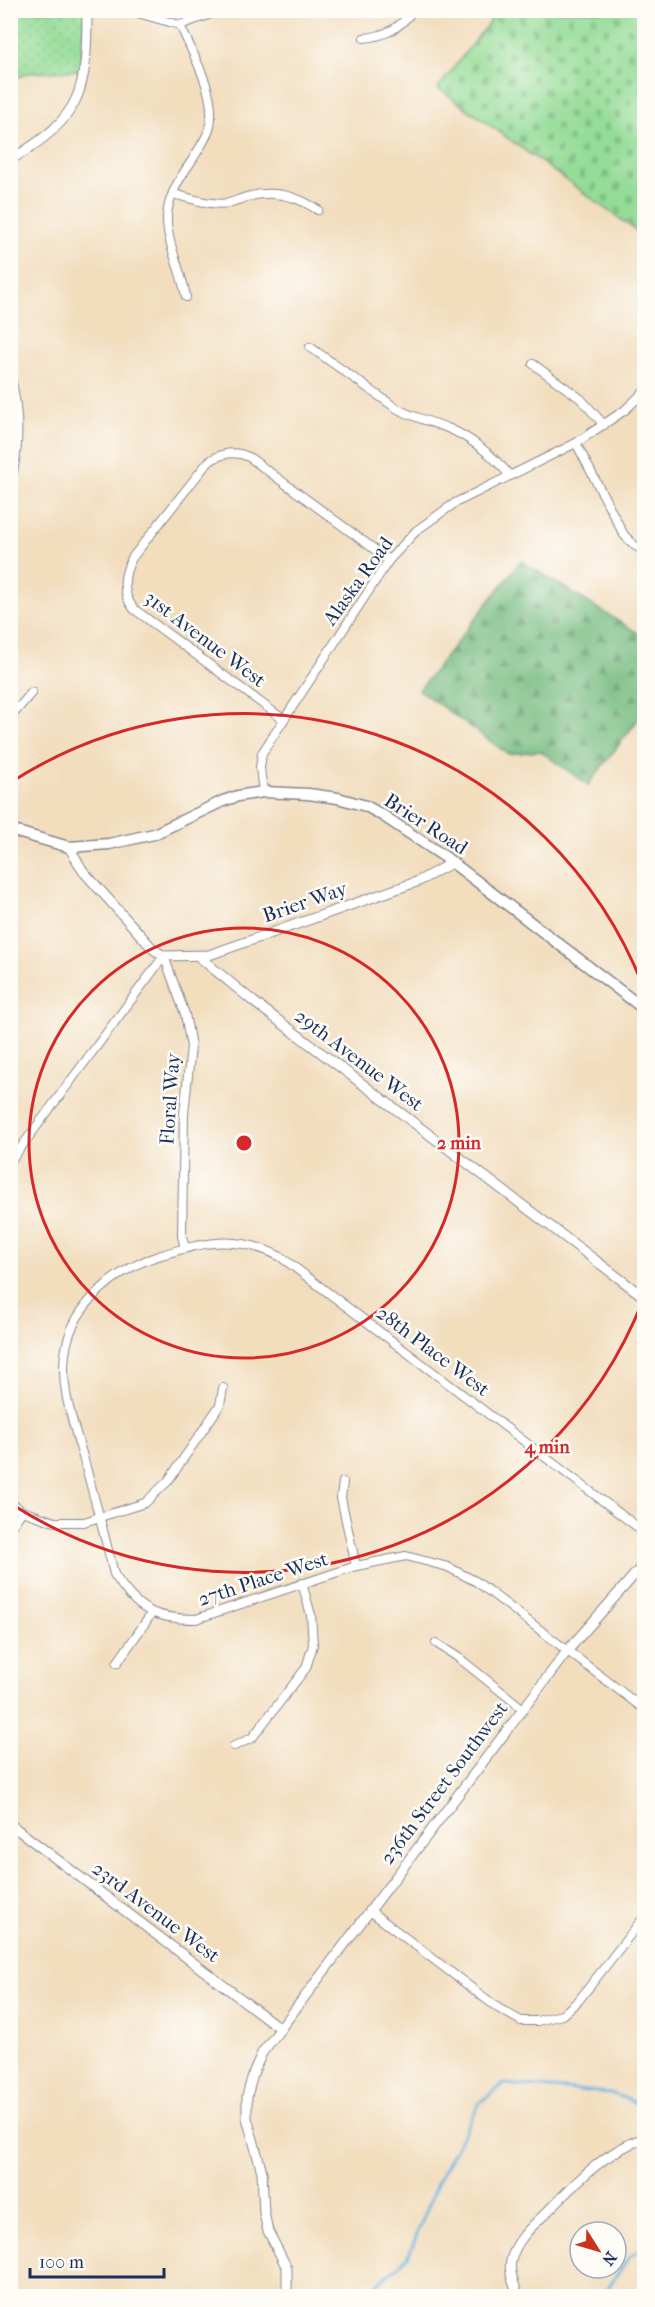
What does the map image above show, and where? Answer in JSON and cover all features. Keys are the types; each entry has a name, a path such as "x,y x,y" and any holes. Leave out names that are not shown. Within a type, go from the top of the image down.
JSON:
{"main road":[{"name":"Brier Road","path":"10,830 69,847 109,844 154,834 223,801 263,792 338,798 366,806 453,862 645,1009"}],"street":[{"path":"10,160 50,133 66,118 76,100 84,78 86,64 87,10"},
{"path":"127,10 180,26 222,10"},
{"path":"364,38 385,35 406,19 413,10"},
{"path":"180,26 211,100 209,129 173,194 167,214 168,230 184,281 186,297"},
{"path":"173,194 207,202 228,203 266,192 285,194 301,199 318,210"},
{"path":"310,347 396,408 412,417 447,428 470,440 510,476"},
{"path":"533,364 580,399 604,425"},
{"path":"10,376 18,425 15,464 10,482"},
{"name":"Alaska Road","path":"263,792 260,768 262,753 389,560 417,530 450,507 576,443 625,410 645,392"},
{"path":"576,443 624,535 634,545 645,551"},
{"name":"31st Avenue West","path":"283,718 134,609 128,602 124,576 132,558 208,462 230,452 249,457 389,560"},
{"path":"10,718 32,692"},
{"path":"10,1162 164,956 153,949 83,871 69,847"},
{"name":"Brier Way","path":"164,956 209,955 419,881 453,862"},
{"name":"Floral Way","path":"164,956 185,1014 191,1046 182,1153 182,1236 185,1248"},
{"name":"29th Avenue West","path":"198,956 261,1008 645,1298"},
{"name":"28th Place West","path":"185,1248 222,1242 241,1243 259,1246 281,1257 645,1532"},
{"name":"27th Place West","path":"185,1248 154,1258 116,1276 95,1296 79,1317 66,1348 65,1388 114,1574 128,1596 152,1613 175,1619 196,1619 356,1566 406,1556 448,1567 477,1582 645,1709"},
{"path":"10,1502 22,1511 55,1522 84,1522 145,1503 168,1481 220,1405 223,1388"},
{"path":"344,1482 340,1498 356,1566"},
{"path":"10,1528 22,1511"},
{"name":"236th Street Southwest","path":"287,2296 286,2268 268,2231 264,2213 262,2172 247,2118 247,2096 262,2053 568,1650 645,1564"},
{"path":"234,1746 252,1738 306,1668 313,1645 311,1615 302,1583"},
{"path":"117,1663 152,1613"},
{"path":"435,1643 459,1658 523,1708"},
{"name":"23rd Avenue West","path":"10,1824 281,2029"},
{"path":"370,1911 498,2008 521,2021 537,2021 562,2015 579,2000 645,1917"},
{"path":"518,2296 510,2263 516,2246 584,2174 614,2153 645,2138"}],"green space":[{"path":"11,11 86,11 80,70 28,73 11,80"},
{"path":"498,11 644,11 644,236 438,88"},
{"path":"521,561 644,637 644,712 588,785 540,751 508,754 419,690"}],"waterway":[{"path":"364,2296 408,2257 437,2183 480,2102 504,2084 611,2093 644,2106"},
{"path":"602,2296 630,2256 644,2247"}]}
